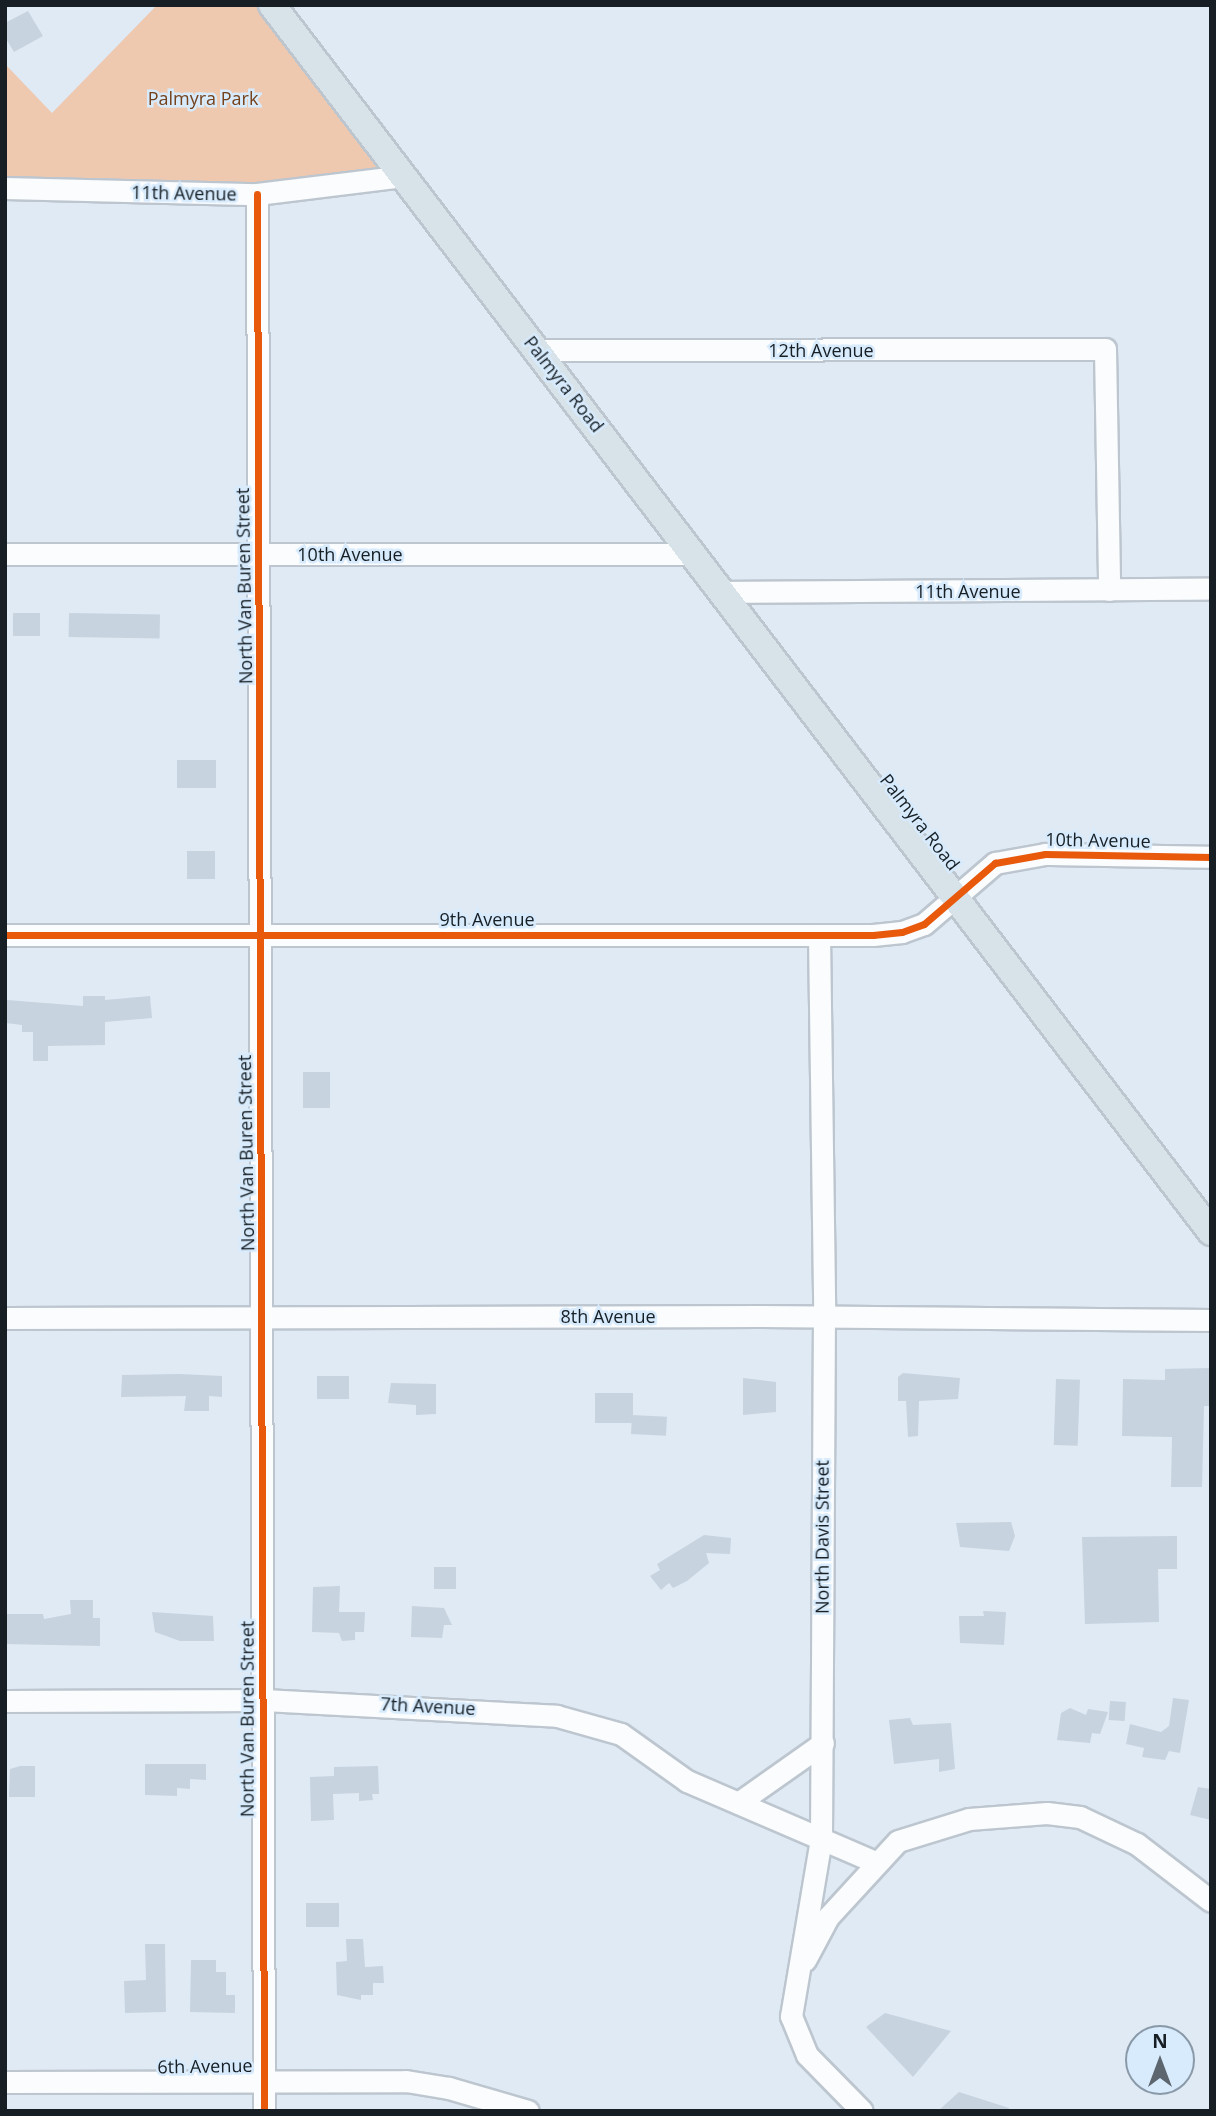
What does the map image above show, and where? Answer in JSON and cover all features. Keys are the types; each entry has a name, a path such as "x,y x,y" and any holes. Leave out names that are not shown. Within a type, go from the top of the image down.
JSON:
{"main road":[{"name":"Palmyra Road","path":"272,5 725,592 1211,1232"}],"street":[{"name":"11th Avenue","path":"5,188 257,194 403,176"},
{"name":"North Van Buren Street","path":"257,194 264,1316 261,1437 264,2111"},
{"name":"12th Avenue","path":"537,349 1105,349 1109,590"},
{"name":"10th Avenue","path":"5,554 695,554"},
{"name":"11th Avenue","path":"725,592 1211,589"},
{"name":"10th Avenue","path":"958,898 982,870 1022,857 1211,857"},
{"name":"9th Avenue","path":"5,935 819,935 902,932 924,924 958,898"},
{"name":"North Davis Street","path":"819,935 824,1316 821,1839 794,1982 791,2016 807,2055 862,2111"},
{"name":"8th Avenue","path":"5,1318 824,1316 1211,1320"},
{"name":"7th Avenue","path":"5,1701 264,1700 557,1716 621,1734 687,1781 877,1863"},
{"path":"738,1803 823,1743"},
{"path":"794,1982 828,1917 898,1841 936,1828 997,1815 1047,1813 1080,1817 1137,1844 1211,1901"},
{"name":"6th Avenue","path":"5,2082 406,2081 449,2088 528,2111"}],"green space":[{"name":"Palmyra Park","path":"157,5 270,5 401,173 338,183 5,185 5,64 52,113"}],"building":[{"path":"28,11 43,36 14,52 5,37 5,23"},
{"path":"13,613 40,613 40,636 13,636"},
{"path":"69,613 160,615 160,639 69,637"},
{"path":"177,760 216,760 216,788 177,788"},
{"path":"187,851 215,851 215,879 187,879"},
{"path":"83,996 105,996 105,1000 150,996 152,1018 105,1022 105,1045 48,1046 48,1061 33,1061 33,1032 22,1032 22,1025 6,1023 7,1000 83,1006"},
{"path":"303,1072 330,1072 330,1108 303,1108"},
{"path":"1211,1368 1211,1406 1204,1406 1202,1487 1171,1487 1172,1437 1122,1436 1123,1379 1165,1380 1165,1369"},
{"path":"903,1373 960,1378 958,1399 919,1401 918,1436 908,1437 906,1401 898,1401 898,1377"},
{"path":"122,1375 222,1376 222,1397 209,1396 209,1411 184,1411 186,1396 121,1397"},
{"path":"317,1376 349,1376 349,1399 317,1399"},
{"path":"743,1378 776,1382 776,1412 743,1415"},
{"path":"1056,1379 1080,1380 1078,1446 1054,1445"},
{"path":"391,1383 436,1384 436,1414 416,1415 416,1405 388,1403"},
{"path":"595,1393 633,1393 633,1423 595,1423"},
{"path":"632,1415 667,1417 666,1436 631,1434"},
{"path":"1011,1522 1015,1536 1009,1551 960,1547 956,1523"},
{"path":"704,1535 731,1538 730,1554 706,1553 709,1563 687,1581 673,1588 669,1583 661,1590 650,1576 660,1570 657,1564"},
{"path":"1177,1536 1177,1569 1158,1569 1159,1622 1085,1624 1082,1537"},
{"path":"434,1567 456,1567 456,1589 434,1589"},
{"path":"340,1586 339,1612 365,1612 364,1632 355,1632 355,1640 342,1641 339,1633 312,1632 313,1587"},
{"path":"70,1600 93,1600 93,1618 100,1618 100,1646 5,1644 5,1614 43,1614 44,1619 71,1614"},
{"path":"412,1606 444,1608 452,1625 444,1625 442,1638 411,1637"},
{"path":"983,1611 1006,1612 1004,1645 960,1643 959,1616 984,1616"},
{"path":"152,1612 213,1616 214,1641 180,1641 155,1632"},
{"path":"1173,1698 1189,1700 1180,1753 1169,1751 1165,1760 1142,1757 1144,1748 1126,1744 1130,1724 1161,1732 1169,1726"},
{"path":"1110,1701 1126,1702 1125,1721 1109,1720"},
{"path":"1070,1708 1086,1715 1088,1709 1108,1712 1100,1734 1092,1733 1090,1743 1057,1740 1061,1713"},
{"path":"910,1718 913,1725 951,1723 955,1769 939,1772 939,1759 894,1764 889,1720"},
{"path":"145,1764 206,1764 206,1780 190,1779 190,1789 177,1788 177,1796 145,1795"},
{"path":"35,1766 35,1797 9,1797 10,1769"},
{"path":"378,1766 379,1794 372,1794 373,1800 359,1801 359,1793 333,1794 334,1820 311,1821 310,1777 334,1776 334,1767"},
{"path":"1198,1787 1211,1789 1211,1820 1190,1815"},
{"path":"306,1903 339,1903 339,1927 306,1927"},
{"path":"346,1939 363,1939 365,1967 383,1966 384,1983 373,1983 373,1995 361,1995 361,2000 337,1995 336,1962 347,1961"},
{"path":"145,1944 165,1944 166,2012 125,2013 124,1981 146,1980"},
{"path":"191,1960 216,1960 216,1972 226,1972 226,1995 235,1995 235,2013 190,2012"},
{"path":"885,2013 951,2031 913,2077 866,2027"},
{"path":"959,2092 1009,2108 1008,2111 938,2111"}],"cycle path":[{"path":"257,194 264,2111"},
{"path":"5,935 873,935 902,932 924,924 995,863 1045,854 1211,857"}]}
